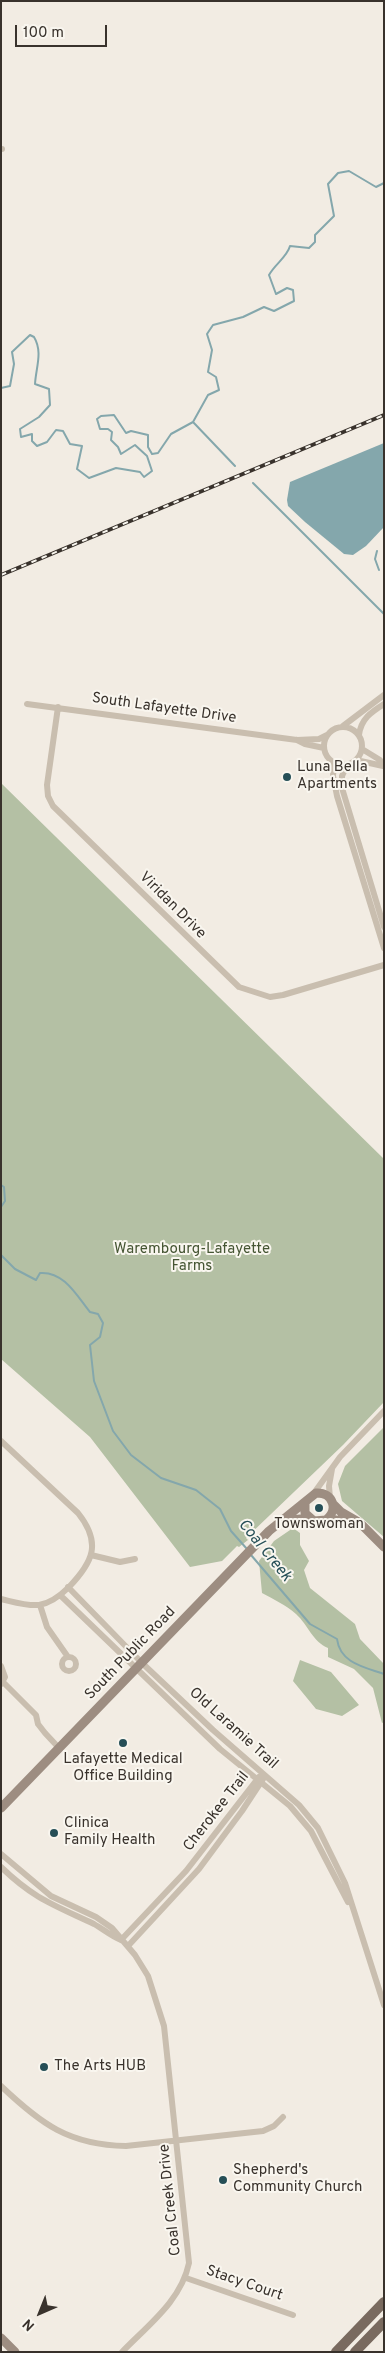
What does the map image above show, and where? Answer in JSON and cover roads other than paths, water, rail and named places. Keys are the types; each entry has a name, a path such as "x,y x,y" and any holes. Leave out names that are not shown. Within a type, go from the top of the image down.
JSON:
{"main road":[{"path":"336,2352 384,2302"},
{"path":"355,2352 384,2322"}],"street":[{"path":"384,695 343,726 334,729 327,735 324,748 327,757 334,763 347,764 356,760 362,749 359,735 361,724 366,717 384,704"},
{"name":"South Lafayette Drive","path":"27,704 297,740 319,739 327,735"},
{"name":"Viridan Drive","path":"58,708 48,785 48,796 53,806 239,987 270,996 283,995 384,965"},
{"path":"343,726 352,728 359,735"},
{"name":"South Lafayette Drive","path":"297,740 305,744 324,748"},
{"path":"362,749 380,760 383,767"},
{"path":"356,760 383,767"},
{"path":"334,763 333,776 337,796 384,948"},
{"path":"347,764 342,776 342,788 384,927"},
{"path":"373,1536 343,1521 328,1519 317,1522 309,1518 304,1511 305,1502 340,1457 384,1411"},
{"path":"1,1440 78,1513 88,1525 92,1535 91,1555 83,1571 60,1595 40,1605 25,1605 1,1599"},
{"path":"328,1519 333,1513 329,1486 332,1469"},
{"path":"313,1494 322,1493 341,1512 360,1523 384,1547"},
{"name":"South Public Road","path":"1,1808 257,1542 305,1502"},
{"path":"283,1521 309,1518"},
{"path":"91,1555 120,1562 135,1559"},
{"name":"Old Laramie Trail","path":"68,1587 139,1666 220,1749 290,1806 311,1831 353,1909"},
{"name":"Old Laramie Trail","path":"60,1595 234,1750 299,1805 318,1828 345,1882 384,2005"},
{"path":"40,1605 47,1627 68,1657"},
{"path":"1,1666 5,1673 2,1683 36,1715 41,1729 59,1748"},
{"name":"Cherokee Trail","path":"128,1946 199,1869 264,1774"},
{"name":"Cherokee Trail","path":"121,1940 186,1871 260,1780"},
{"path":"1,1854 42,1889 104,1922 116,1931 121,1940"},
{"path":"1,1867 28,1892 44,1902 95,1925 121,1940"},
{"name":"Coal Creek Drive","path":"121,1940 128,1946 144,1968 155,1993 164,2026 190,2257 186,2278 176,2297 122,2352"},
{"path":"1,2086 47,2126 87,2143 126,2146 263,2130 274,2126 283,2117"},
{"name":"Stacy Court","path":"186,2278 293,2315"},
{"path":"1,2338 15,2352"}],"water":[{"path":"384,443 384,527 366,546 353,555 344,554 288,506 290,482"}],"waterway":[{"path":"1,388 10,386 14,364 12,352 30,335 34,337 39,354 35,384 49,389 50,405 39,417 20,429 21,437 32,434 32,441 37,446 47,442 56,430 63,431 70,444 82,446 77,469 89,478 116,468 140,472 144,477 152,471 147,456 135,445 121,454 118,447 111,440 112,432 108,429 100,429 97,419 101,416 114,415 126,433 131,431 148,435 148,447 152,454 158,453 171,434 193,422 208,395 219,390 216,377 208,372 212,350 207,334 213,325 243,317 264,307 274,311 294,301 293,290 287,288 276,294 269,275 290,246 309,248 315,242 315,235 334,216 328,184 338,173 349,171 376,187 384,183"},
{"path":"193,422 235,466"},
{"path":"253,483 384,614"},
{"path":"377,551 375,559 379,570"},
{"name":"Coal Creek","path":"1,1185 4,1187 5,1201 1,1207"},
{"name":"Coal Creek","path":"1,1255 15,1269 36,1280 40,1273 49,1273 63,1280 90,1312 98,1314 103,1323 100,1337 90,1345 94,1381 113,1431 131,1455 161,1478 196,1490 220,1509 231,1531 247,1549"},
{"name":"Coal Creek","path":"251,1555 310,1624 337,1639 339,1647 348,1659 384,1674"}],"railway":[{"path":"1,575 384,415"}],"place":[{"name":"Luna Bella Apartments","path":"287,777"},
{"name":"Townswoman","path":"319,1508"},
{"name":"Lafayette Medical Office Building","path":"123,1743"},
{"name":"Clinica Family Health","path":"54,1833"},
{"name":"The Arts HUB","path":"44,2067"},
{"name":"Shepherd's Community Church","path":"223,2180"}],"park label":[{"name":"Warembourg-Lafayette Farms","path":"192,1258"}]}
